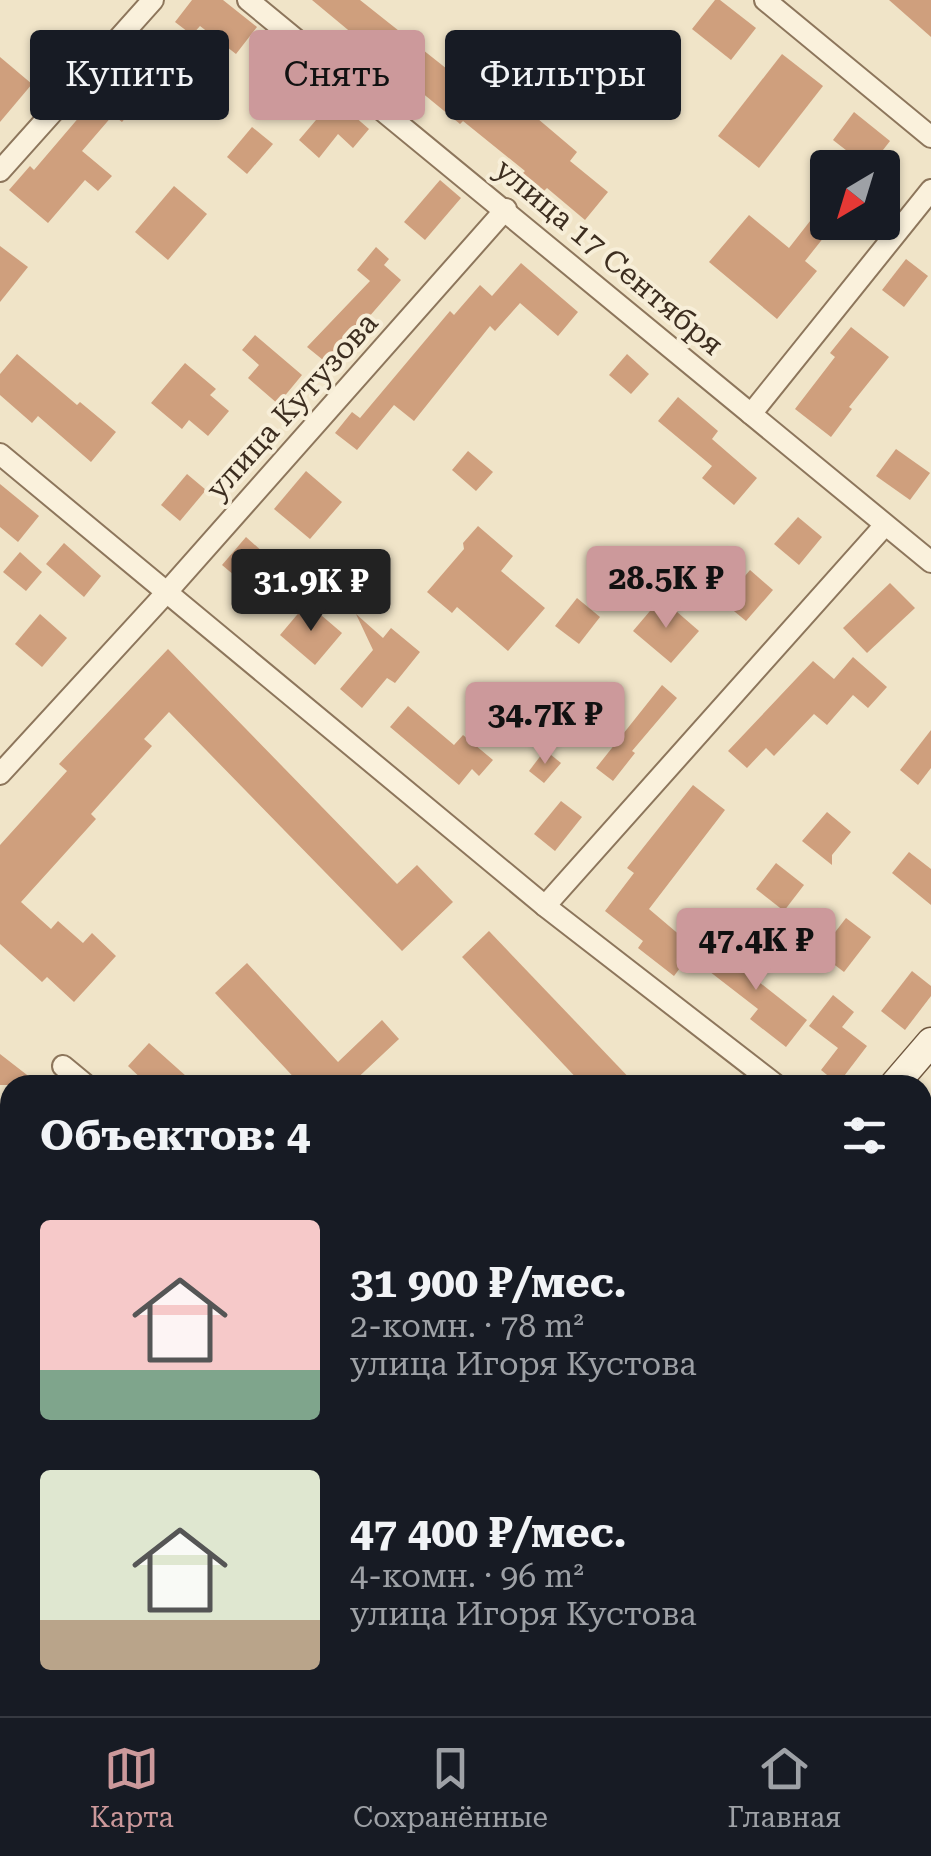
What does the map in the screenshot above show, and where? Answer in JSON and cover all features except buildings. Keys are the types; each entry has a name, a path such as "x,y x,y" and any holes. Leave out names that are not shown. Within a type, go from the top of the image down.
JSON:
{"street":[{"path":"0,172 153,0"},
{"name":"улица 17 Сентября","path":"248,0 931,562"},
{"path":"765,0 931,138"},
{"path":"750,414 931,190"},
{"name":"улица Кутузова","path":"0,774 506,209"},
{"path":"0,454 545,906 763,1075"},
{"path":"545,906 885,525"},
{"path":"903,1075 931,1042"},
{"path":"63,1066 74,1075"}]}
